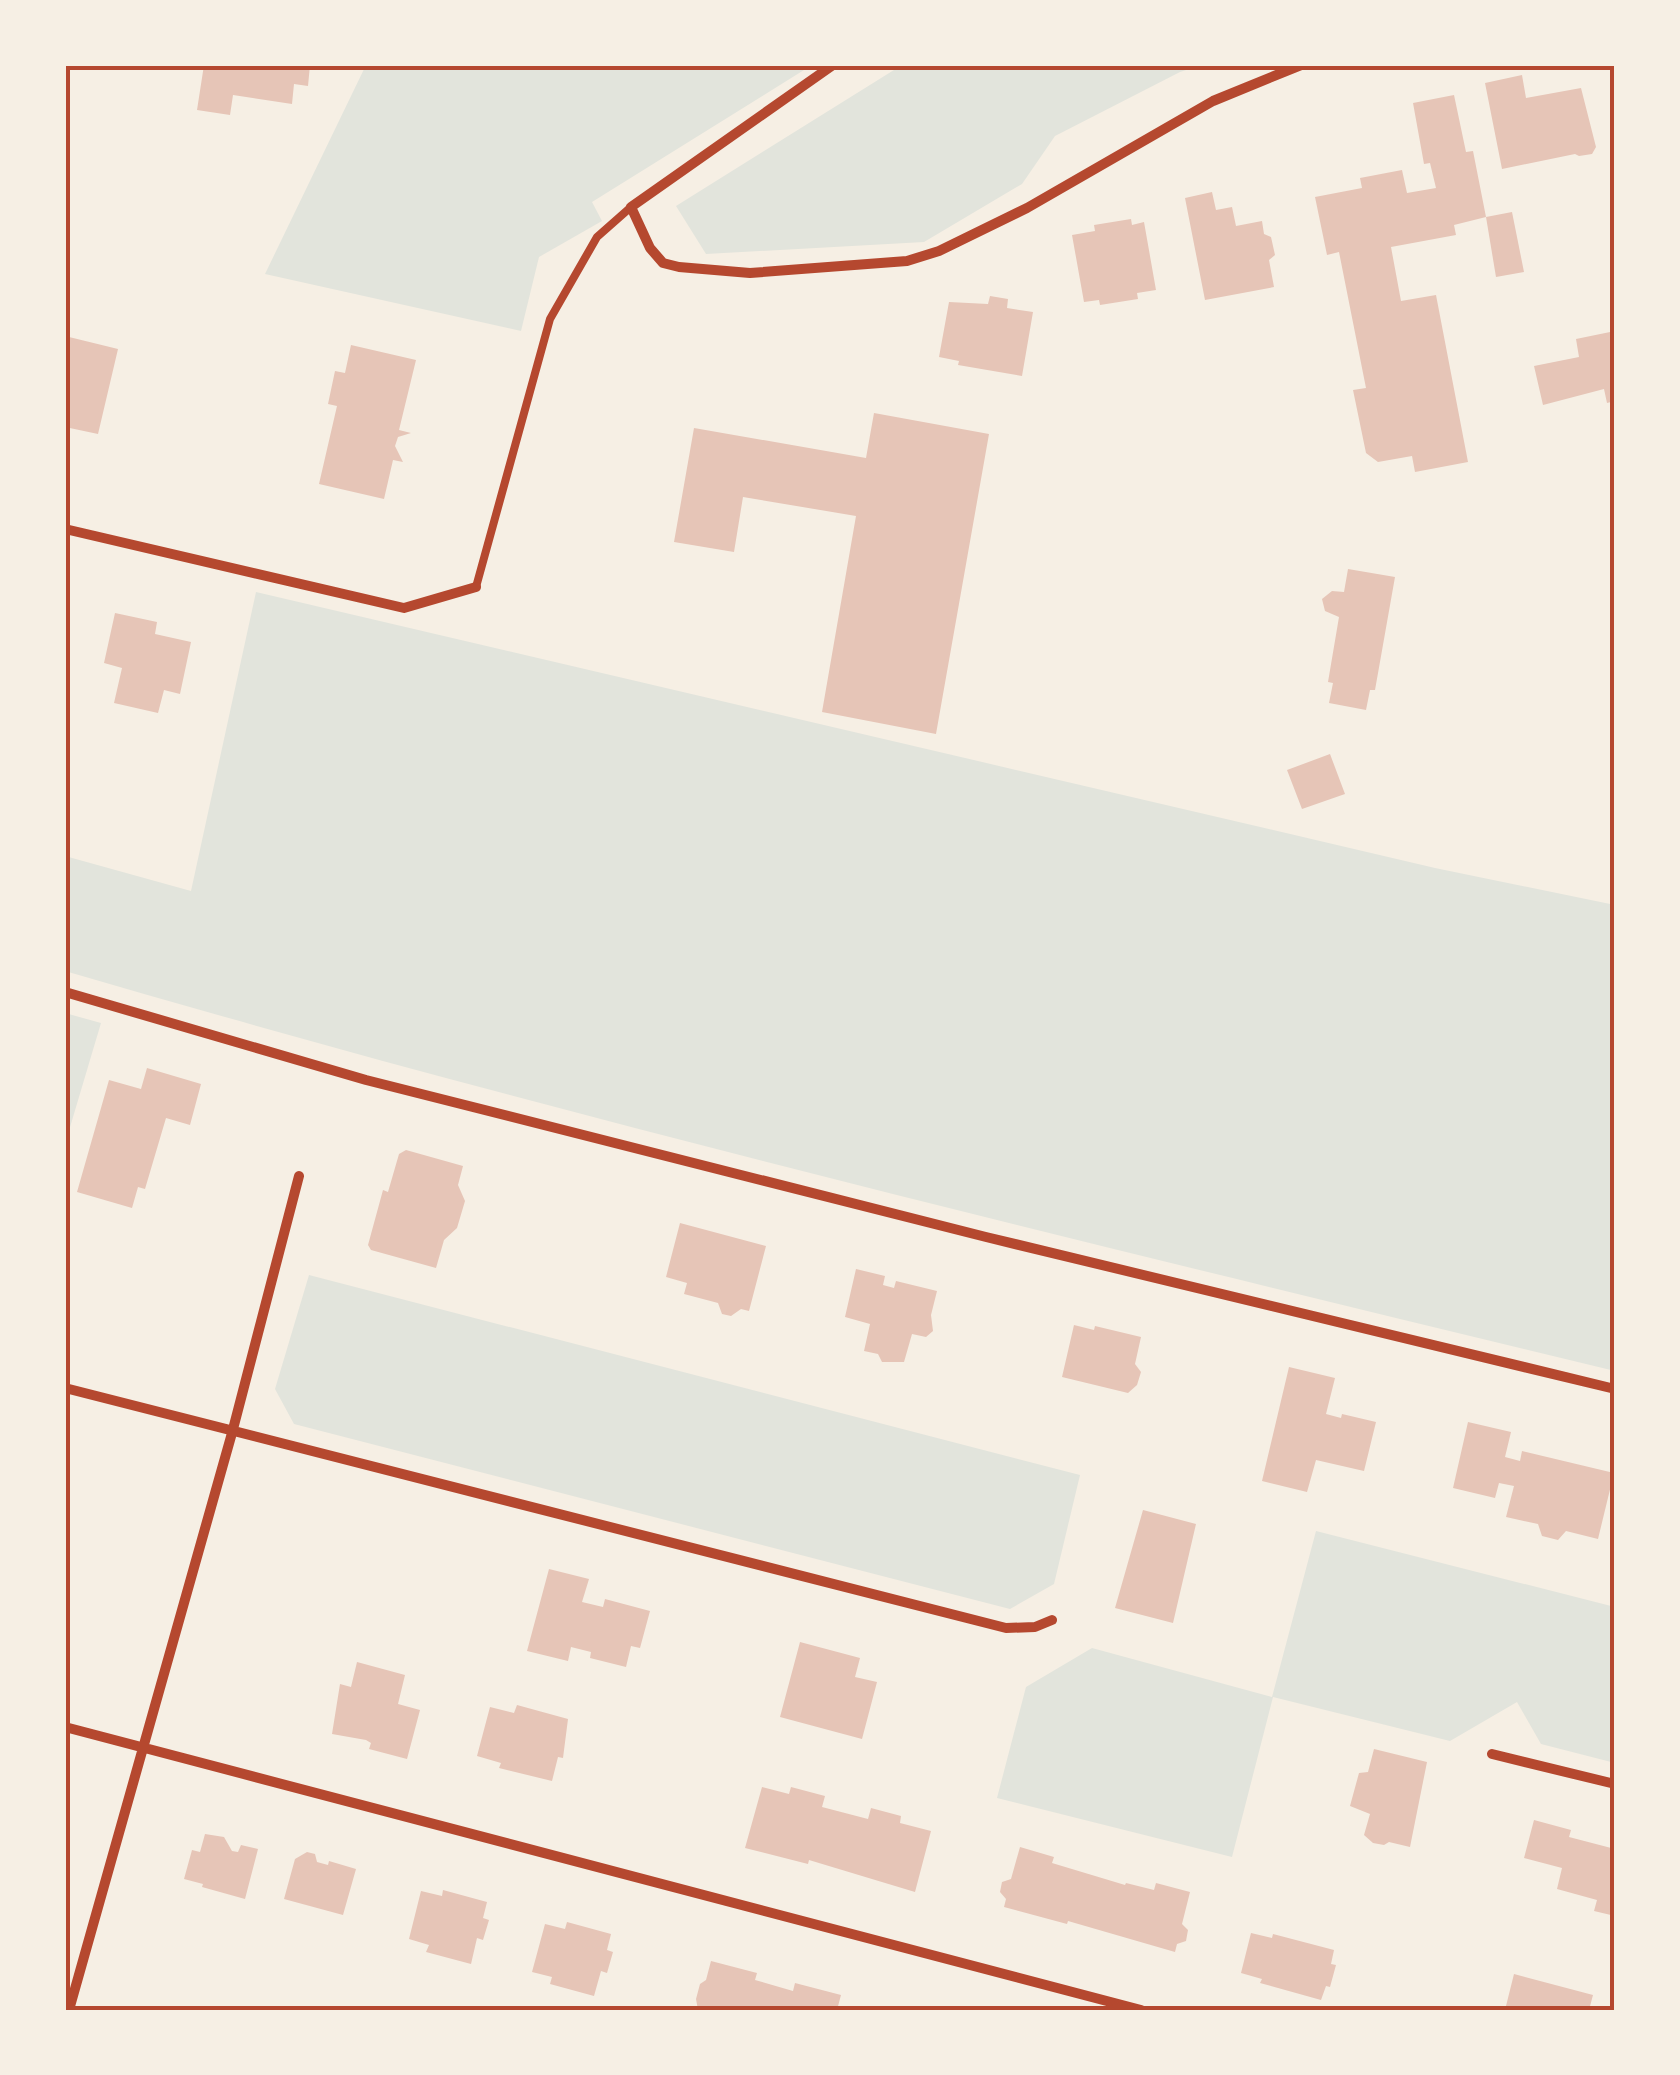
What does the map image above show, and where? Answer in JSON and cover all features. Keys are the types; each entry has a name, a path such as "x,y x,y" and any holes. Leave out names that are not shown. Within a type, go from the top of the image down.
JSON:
{"street":[{"path":"833,65 631,207 650,248 662,263 678,268 750,272 907,261 938,251 1026,208 1213,100 1302,65"},
{"path":"65,529 404,608 476,587"},
{"path":"65,992 366,1080 949,1228 1615,1389"},
{"path":"69,2010 232,1433 300,1176"},
{"path":"65,1388 1006,1628 1035,1627 1052,1620"},
{"path":"65,1727 1140,2010"},
{"path":"1492,1754 1615,1784"}],"lane":[{"path":"476,587 550,319 597,237 631,207"}],"shaded area":[{"path":"366,65 812,65 592,202 602,221 539,257 521,331 265,274"},
{"path":"902,65 1201,65 1055,136 1022,184 924,242 706,254 676,206"},
{"path":"256,592 1435,868 1615,905 1615,1371 644,1130 65,971 65,856 191,891"},
{"path":"65,1013 101,1023 65,1144"},
{"path":"309,1275 1080,1475 1054,1584 1010,1609 294,1424 275,1389"},
{"path":"1316,1531 1615,1607 1615,1763 1541,1744 1517,1702 1450,1741 1273,1697 1232,1857 997,1798 1026,1687 1092,1648 1272,1697"}],"building":[{"path":"204,65 310,65 308,86 294,84 292,104 233,95 230,115 197,110"},
{"path":"1522,75 1526,98 1581,88 1596,147 1592,154 1502,169 1485,83"},
{"path":"1454,95 1466,152 1473,151 1486,217 1454,225 1456,235 1391,247 1401,301 1436,295 1468,462 1415,472 1412,456 1378,462 1366,453 1353,390 1366,388 1339,252 1327,255 1315,197 1362,188 1360,178 1402,170 1407,193 1436,188 1430,163 1424,164 1413,103"},
{"path":"1212,192 1216,210 1232,207 1236,226 1262,221 1275,255 1269,260 1274,287 1205,300 1185,198"},
{"path":"1512,212 1524,272 1496,277 1486,217"},
{"path":"1131,219 1132,225 1144,222 1156,290 1137,293 1138,299 1100,305 1099,300 1084,302 1072,235 1095,231 1094,225"},
{"path":"990,296 1008,299 1007,308 1033,312 1022,376 958,365 959,361 939,357 949,302 988,304"},
{"path":"1615,331 1615,401 1607,403 1604,389 1543,405 1534,366 1579,357 1576,339"},
{"path":"65,336 118,349 98,434 65,427"},
{"path":"351,345 416,360 399,430 411,433 398,437 395,446 403,462 393,460 384,499 319,484 337,406 328,404 335,371 345,373"},
{"path":"874,413 989,434 936,734 822,712 856,516 743,497 734,552 674,542 694,428 866,458"},
{"path":"1348,569 1395,577 1375,690 1370,690 1366,710 1329,703 1333,683 1328,682 1339,617 1325,611 1322,599 1332,591 1344,592"},
{"path":"115,613 157,622 155,634 191,642 180,694 164,690 158,713 114,703 122,668 104,663"},
{"path":"1330,754 1345,794 1302,809 1287,770"},
{"path":"147,1068 201,1084 190,1125 166,1118 145,1189 138,1187 132,1208 77,1192 109,1080 141,1089"},
{"path":"406,1150 463,1166 458,1185 465,1201 457,1228 444,1240 436,1268 371,1250 368,1245 383,1190 388,1192 399,1154"},
{"path":"680,1223 766,1246 749,1311 722,1314 718,1303 684,1294 687,1283 666,1277"},
{"path":"856,1269 885,1276 883,1285 894,1288 896,1281 937,1291 931,1315 933,1331 926,1337 912,1334 904,1362 882,1362 878,1354 864,1351 870,1324 845,1317"},
{"path":"1074,1325 1141,1337 1135,1364 1141,1372 1137,1385 1128,1393 1062,1377"},
{"path":"1289,1367 1335,1378 1326,1414 1376,1422 1364,1471 1316,1460 1307,1492 1262,1481"},
{"path":"1468,1422 1511,1432 1505,1457 1520,1461 1522,1451 1614,1473 1598,1539 1566,1531 1558,1540 1542,1536 1538,1524 1506,1517 1514,1486 1499,1483 1495,1498 1453,1488"},
{"path":"1143,1510 1196,1524 1173,1623 1115,1608"},
{"path":"549,1569 589,1579 582,1602 603,1607 605,1599 650,1611 640,1648 631,1646 626,1667 590,1658 591,1652 571,1647 568,1661 527,1651"},
{"path":"800,1642 860,1658 855,1677 877,1682 862,1739 780,1717"},
{"path":"357,1662 405,1675 398,1704 420,1710 407,1759 369,1749 371,1743 366,1740 332,1734 340,1684 351,1687"},
{"path":"517,1705 568,1719 563,1758 558,1757 552,1781 499,1768 501,1763 477,1756 490,1707 514,1713"},
{"path":"1374,1749 1427,1762 1410,1847 1373,1843 1364,1835 1370,1814 1350,1806 1359,1773 1368,1772"},
{"path":"762,1787 789,1794 791,1787 825,1796 822,1807 868,1819 871,1808 901,1816 900,1823 931,1831 915,1892 809,1860 808,1864 745,1848"},
{"path":"1534,1820 1571,1830 1569,1837 1615,1849 1615,1916 1594,1911 1597,1900 1557,1889 1562,1868 1524,1858"},
{"path":"205,1834 224,1837 232,1851 238,1852 241,1845 258,1849 245,1899 184,1879 192,1850 200,1852"},
{"path":"1020,1847 1054,1857 1052,1863 1125,1885 1154,1890 1156,1883 1190,1892 1182,1924 1188,1930 1186,1941 1177,1944 1175,1952 1004,1907 1002,1882 1011,1879"},
{"path":"307,1852 315,1854 317,1862 328,1865 329,1861 356,1869 343,1915 284,1899 295,1859"},
{"path":"443,1890 487,1902 483,1918 489,1920 483,1940 477,1938 471,1964 426,1952 429,1945 409,1939 421,1891 442,1896"},
{"path":"567,1922 611,1934 607,1950 613,1952 607,1973 601,1971 594,1996 550,1984 552,1977 532,1972 545,1924 565,1929"},
{"path":"1251,1933 1272,1938 1273,1934 1334,1950 1331,1964 1336,1965 1330,1987 1326,1986 1321,2000 1260,1983 1262,1979 1241,1973"},
{"path":"711,1961 757,1973 755,1980 793,1991 795,1983 841,1995 837,2010 698,2010 696,1999"},
{"path":"1514,1974 1593,1995 1589,2010 1505,2010"}]}
